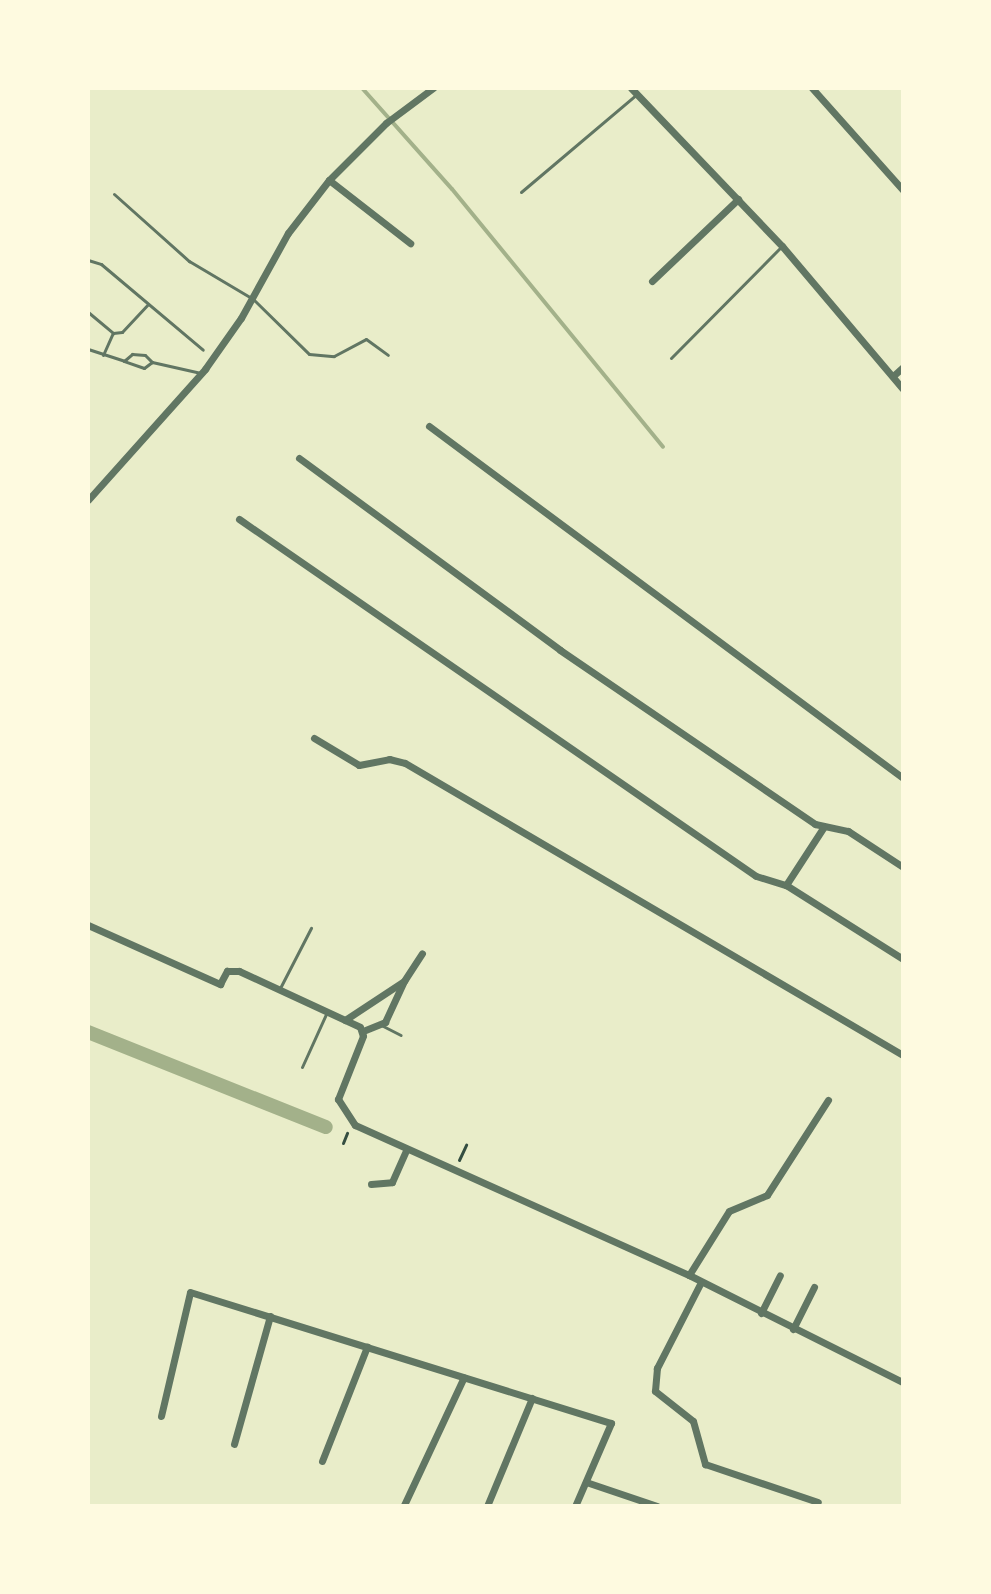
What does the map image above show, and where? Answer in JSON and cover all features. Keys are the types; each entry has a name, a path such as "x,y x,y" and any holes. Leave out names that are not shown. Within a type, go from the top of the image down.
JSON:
{"street":[{"path":"88,500 201,373 253,299 288,233 329,180 386,123 433,88"},
{"path":"812,88 903,190"},
{"path":"634,91 782,246 903,389"},
{"path":"329,180 410,243"},
{"path":"652,281 738,199"},
{"path":"893,376 903,367"},
{"path":"429,426 903,778"},
{"path":"299,458 560,650 823,828 848,831 903,867"},
{"path":"239,519 756,876 786,885 903,959"},
{"path":"314,738 359,765 389,759 405,763 903,1055"},
{"path":"786,885 823,828"},
{"path":"88,925 220,984 232,970 345,1020 363,1033"},
{"path":"422,953 381,1025 363,1033 338,1099 355,1125 406,1151 689,1275 903,1382"},
{"path":"345,1020 404,981"},
{"path":"689,1275 729,1211 767,1195 828,1100"},
{"path":"371,1184 392,1182 406,1151"},
{"path":"761,1313 780,1275"},
{"path":"701,1282 657,1368 655,1391 693,1421 705,1464 818,1502"},
{"path":"793,1329 814,1287"},
{"path":"161,1416 190,1292 611,1423 575,1506"},
{"path":"234,1444 270,1316"},
{"path":"322,1461 367,1347"},
{"path":"404,1505 464,1377"},
{"path":"487,1506 532,1398"},
{"path":"586,1482 657,1506"}],"lane":[{"path":"521,192 634,91"},
{"path":"114,194 189,261 253,299 309,354 334,356 366,339 388,355"},
{"path":"671,358 782,246"},
{"path":"88,260 101,264 203,350"},
{"path":"103,355 113,333 135,323 148,304"},
{"path":"88,312 113,333"},
{"path":"88,349 144,368 152,362"},
{"path":"124,361 132,354 152,362 201,373"},
{"path":"279,990 311,928"},
{"path":"302,1067 327,1012"},
{"path":"381,1025 401,1035"}],"path":[{"path":"454,1171 466,1145"}],"waterway":[{"path":"362,88 452,189 663,447"},
{"path":"88,1032 326,1127"}]}
